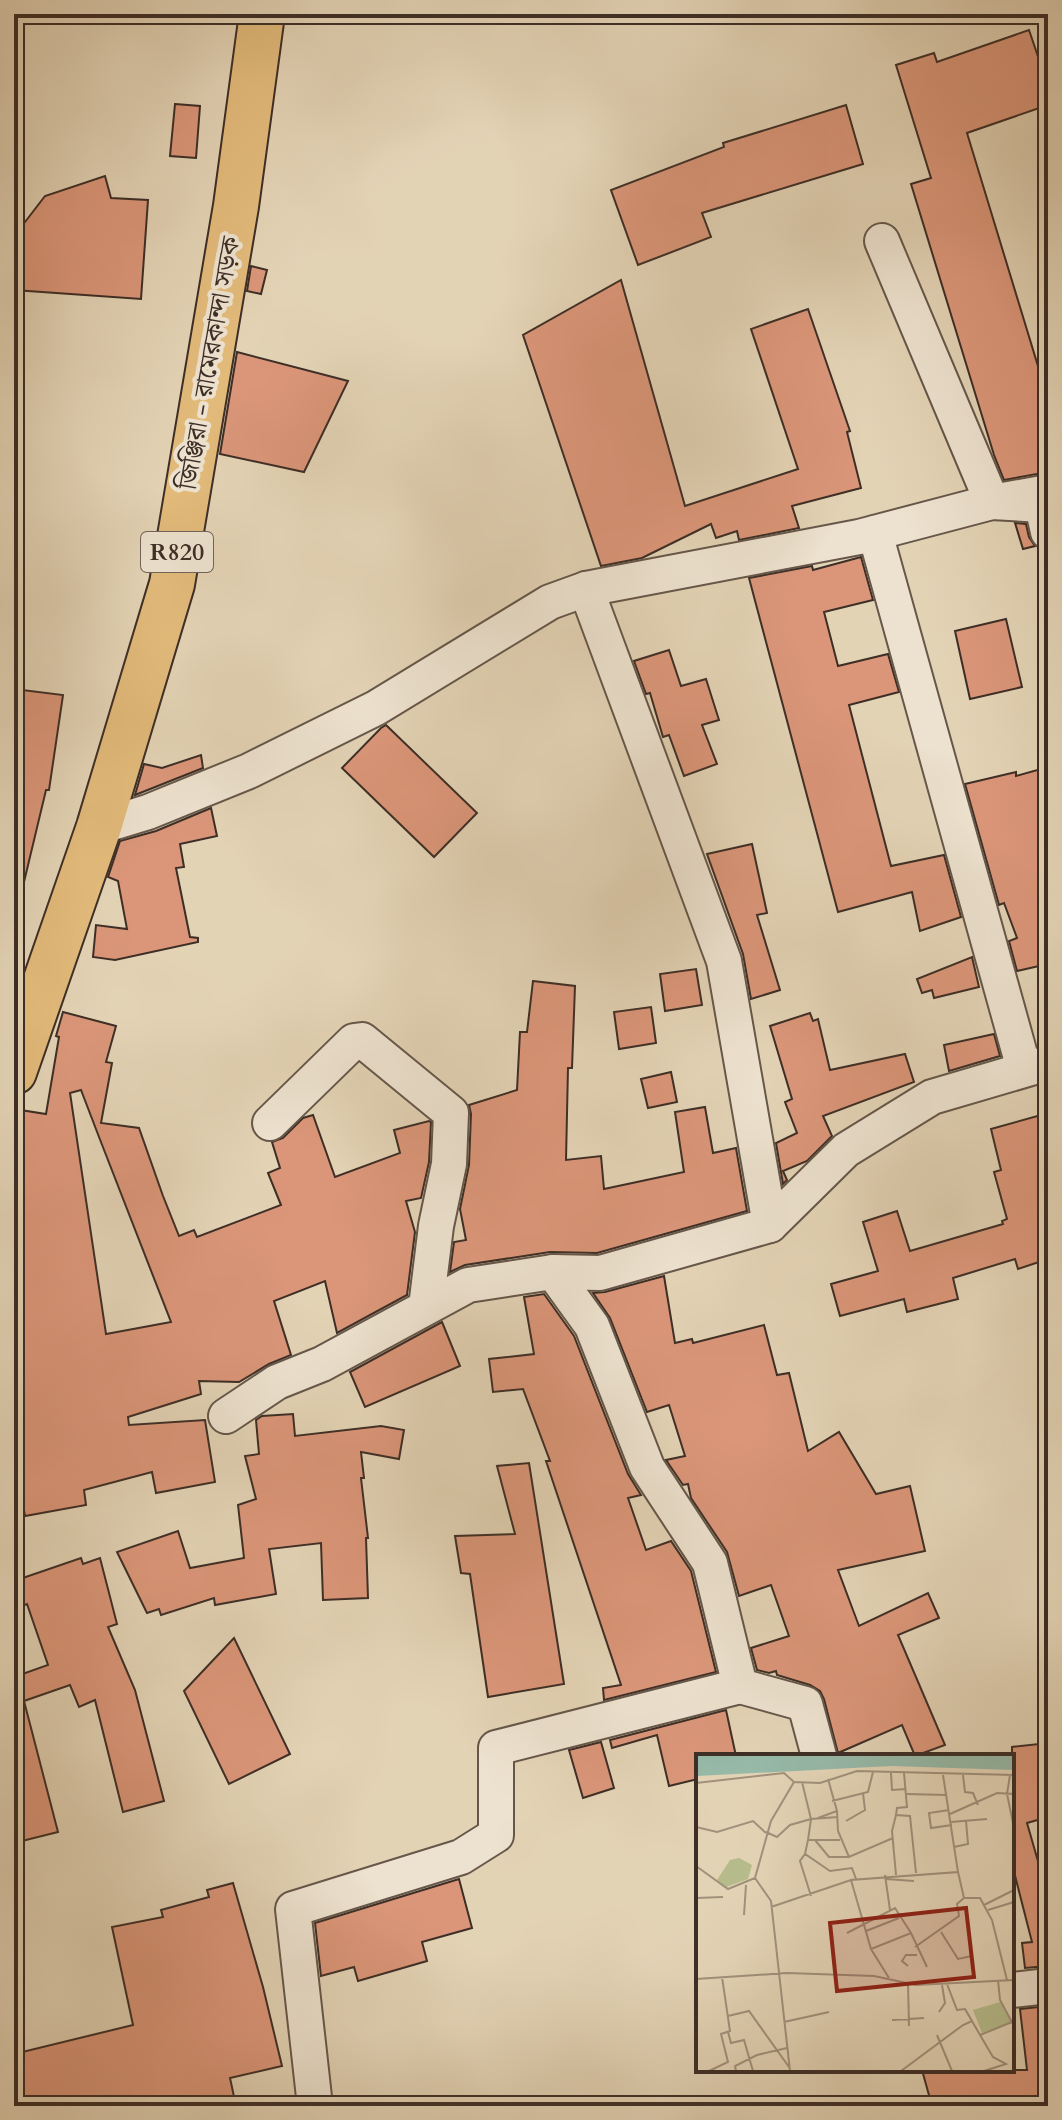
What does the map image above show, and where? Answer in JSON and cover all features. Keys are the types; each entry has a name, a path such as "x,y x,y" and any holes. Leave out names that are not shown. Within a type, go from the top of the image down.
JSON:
{"main road":[{"name":"জিঞ্জিরা - রামেরকান্দা সড়ক","path":"14,1072 99,827 172,584 236,206 262,14"}],"street":[{"path":"882,241 992,502"},
{"path":"99,827 148,812 249,771 376,708 550,602 586,589 875,533 992,502 1048,492"},
{"path":"992,502 1042,505 1048,532"},
{"path":"226,1416 277,1382 322,1364 468,1285 553,1272 600,1273 770,1225 846,1150 920,1104 932,1097 1036,1066 875,533"},
{"path":"586,589 724,961 770,1225"},
{"path":"270,1123 354,1041 362,1040 451,1113 449,1164 436,1226 426,1307"},
{"path":"553,1272 592,1326 647,1467 710,1563 740,1686"},
{"path":"315,2106 293,1909 461,1857 496,1835 496,1748 740,1686 805,1704 818,1754"},
{"path":"1014,1990 1048,1986"}],"building":[{"path":"1029,30 1048,86 1048,105 967,133 1048,399 1048,472 1004,480 911,184 931,178 896,65 934,53 937,62"},
{"path":"175,104 200,106 196,158 170,156"},
{"path":"846,105 863,164 702,213 711,237 638,265 611,190 724,147 723,143"},
{"path":"105,176 111,198 148,200 141,299 14,290 15,235 45,196"},
{"path":"251,266 267,270 261,294 247,291"},
{"path":"621,280 685,506 798,469 751,329 808,309 850,431 847,432 861,488 792,506 799,528 739,540 737,531 716,538 711,524 642,558 601,566 523,335"},
{"path":"237,352 348,381 304,472 220,454"},
{"path":"1015,523 1026,524 1035,546 1023,549"},
{"path":"861,557 873,600 824,612 838,666 888,654 899,692 849,705 891,866 944,855 961,917 920,931 912,892 838,912 749,578 812,566 813,570"},
{"path":"1006,619 1022,687 970,699 955,631"},
{"path":"669,650 681,686 706,679 719,720 702,725 717,764 684,776 669,735 663,737 650,693 646,694 634,661"},
{"path":"14,689 63,695 49,790 46,790 24,882 14,881"},
{"path":"386,725 477,813 434,857 342,768"},
{"path":"201,755 203,768 135,795 144,764 162,768"},
{"path":"1048,767 1048,964 1017,971 1009,941 1017,938 1004,903 999,905 965,784"},
{"path":"211,808 217,836 180,844 184,867 176,868 190,937 198,938 198,942 115,960 93,957 96,925 127,929 118,881 108,877 120,841 156,831"},
{"path":"752,844 767,913 757,915 780,990 751,999 743,954 707,854"},
{"path":"972,957 979,987 934,998 932,990 922,993 917,979"},
{"path":"696,969 702,1005 665,1011 660,974"},
{"path":"533,981 575,986 572,1068 568,1068 566,1160 601,1156 604,1189 684,1172 675,1112 705,1107 713,1153 736,1148 747,1211 597,1253 550,1252 465,1265 450,1272 454,1242 466,1240 460,1209 469,1165 469,1105 517,1090 520,1032 527,1032"},
{"path":"651,1007 656,1043 619,1049 614,1012"},
{"path":"63,1012 116,1026 106,1062 112,1063 101,1123 139,1128 179,1236 194,1230 197,1237 281,1205 268,1173 280,1168 272,1142 283,1138 303,1118 313,1115 335,1177 400,1153 394,1130 429,1121 429,1162 421,1198 406,1201 415,1232 407,1295 337,1333 325,1281 274,1301 291,1355 239,1382 199,1381 201,1394 128,1417 129,1425 205,1420 215,1482 156,1493 152,1472 84,1490 86,1505 25,1516 18,1476 24,1475 14,1420 14,1109 46,1114 59,1037 56,1036","holes":["81,1090 171,1322 106,1334 70,1093"]},
{"path":"810,1013 813,1021 818,1019 830,1070 905,1054 914,1082 823,1116 832,1136 807,1161 783,1171 787,1180 783,1184 776,1143 797,1133 785,1102 792,1099 770,1026"},
{"path":"994,1034 1000,1056 949,1071 944,1045"},
{"path":"671,1072 677,1102 648,1108 641,1079"},
{"path":"1041,1115 1048,1143 1048,1192 1040,1195 1048,1219 1048,1259 1018,1269 1015,1259 953,1278 958,1299 907,1312 904,1299 840,1316 831,1284 878,1271 863,1222 897,1211 910,1251 1003,1224 1002,1221 1007,1219 994,1172 1001,1170 991,1129"},
{"path":"664,1276 675,1343 692,1339 693,1343 764,1325 777,1375 789,1373 808,1451 839,1432 876,1494 910,1486 925,1551 838,1570 859,1626 928,1593 939,1618 898,1635 945,1745 914,1754 902,1725 838,1753 820,1691 777,1675 776,1671 757,1670 751,1648 789,1636 771,1585 739,1596 727,1552 691,1498 688,1484 683,1485 666,1460 685,1456 669,1405 647,1412 610,1318 593,1293"},
{"path":"544,1294 574,1336 628,1474 641,1495 628,1498 646,1550 671,1541 691,1571 716,1672 604,1700 603,1688 621,1685 546,1461 550,1461 523,1389 493,1392 489,1359 534,1354 524,1297"},
{"path":"442,1322 460,1366 365,1407 350,1372"},
{"path":"293,1414 295,1436 381,1426 404,1430 399,1459 361,1452 368,1538 368,1598 323,1600 321,1543 269,1549 276,1594 215,1605 214,1598 161,1615 159,1609 147,1613 117,1552 178,1531 190,1568 244,1558 238,1505 256,1499 245,1456 259,1454 256,1420 262,1416"},
{"path":"529,1463 564,1684 488,1697 470,1574 461,1573 455,1536 515,1534 497,1466"},
{"path":"81,1558 83,1564 100,1558 117,1624 108,1627 135,1690 164,1801 123,1812 95,1700 79,1707 70,1685 24,1701 58,1832 14,1843 14,1677 48,1665 27,1604 14,1609 14,1581"},
{"path":"234,1638 290,1754 229,1784 184,1691"},
{"path":"726,1710 736,1754 696,1754 696,1779 669,1786 657,1735 612,1748 610,1740"},
{"path":"601,1742 614,1788 583,1798 569,1750"},
{"path":"1048,1743 1048,1817 1027,1823 1048,1896 1048,1966 1025,1968 1022,1943 1032,1942 1014,1872 1012,1747"},
{"path":"459,1879 472,1928 422,1942 427,1961 358,1981 354,1967 321,1976 315,1923"},
{"path":"233,1883 282,2066 230,2078 236,2106 14,2106 14,2054 133,2025 112,1927 163,1917 161,1910 209,1897 207,1890"},
{"path":"1048,2006 1048,2106 932,2106 923,2072 1027,2070 1020,2009"}]}
